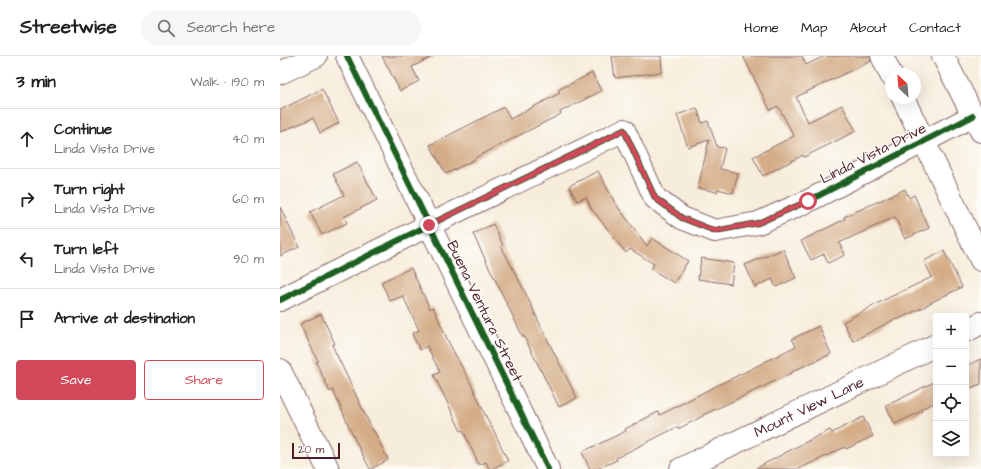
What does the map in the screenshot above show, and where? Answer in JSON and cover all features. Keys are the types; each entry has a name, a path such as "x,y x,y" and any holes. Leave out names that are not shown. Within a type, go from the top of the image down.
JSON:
{"street":[{"path":"280,73 316,56"},
{"name":"Buena Ventura Street","path":"347,56 548,469"},
{"path":"882,56 888,68"},
{"path":"943,56 977,124"},
{"path":"905,104 981,260"},
{"name":"Linda Vista Drive","path":"280,300 429,225 624,130 655,198 682,218 715,231 758,223 808,201 924,141 977,124"},
{"path":"969,329 981,323"},
{"name":"Mount View Lane","path":"681,469 933,346"},
{"path":"280,370 328,469"}],"building":[{"path":"382,56 434,56 412,67 419,81 400,91"},
{"path":"612,56 661,56 662,72 615,78"},
{"path":"743,56 802,56 806,65 825,56 870,56 871,61 796,97 808,122 842,105 856,131 804,157 803,155 763,176 753,157 794,136 778,106 770,110"},
{"path":"592,73 601,91 560,112 561,114 446,174 430,145 504,107 510,119 560,93 558,90"},
{"path":"322,89 339,123 320,133 313,118 280,132 280,110"},
{"path":"697,108 702,123 708,121 717,147 725,148 720,169 738,173 733,193 718,189 717,192 698,188 709,140 688,147 677,115"},
{"path":"357,162 377,200 344,217 347,223 322,235 310,212 344,195 333,174"},
{"path":"598,171 615,203 647,246 652,238 688,261 674,283 651,269 654,264 630,249 626,253 591,208 586,197 577,201 569,186"},
{"path":"905,189 909,198 914,195 929,228 905,239 895,217 839,243 845,255 828,263 824,254 811,260 801,241 845,219 844,217"},
{"path":"280,207 299,247 280,256"},
{"path":"493,224 503,245 501,246 577,398 559,407 473,234"},
{"path":"783,249 796,278 776,287 772,279 755,287 745,265"},
{"path":"944,251 962,287 853,341 843,322 932,277 924,261"},
{"path":"701,258 734,263 731,284 698,279"},
{"path":"411,268 430,309 433,307 449,343 471,384 508,461 491,469 489,469 486,462 479,465 463,430 461,431 434,375 440,372 427,346 420,350 412,334 419,330 403,296 390,301 381,282"},
{"path":"321,314 335,344 332,345 388,460 371,469 355,440 333,390 330,392 316,362 318,361 300,324"},
{"path":"819,326 831,354 703,415 678,429 677,427 616,458 617,460 597,469 590,469 582,452 626,431 625,429 658,412 660,415 796,346 792,339"},
{"path":"981,359 981,384 970,388 969,386 969,365"},
{"path":"933,382 933,403 921,409 922,411 895,424 886,406"},
{"path":"863,417 873,436 846,449 845,447 799,469 755,469 830,430 832,433"}],"cycle path":[{"path":"347,56 548,469"},
{"path":"280,300 429,225 624,130 655,198 682,218 715,231 758,223 808,201 973,116"}],"route":[{"path":"429,225 624,130 655,198 682,218 715,231 758,223 808,201"}]}
